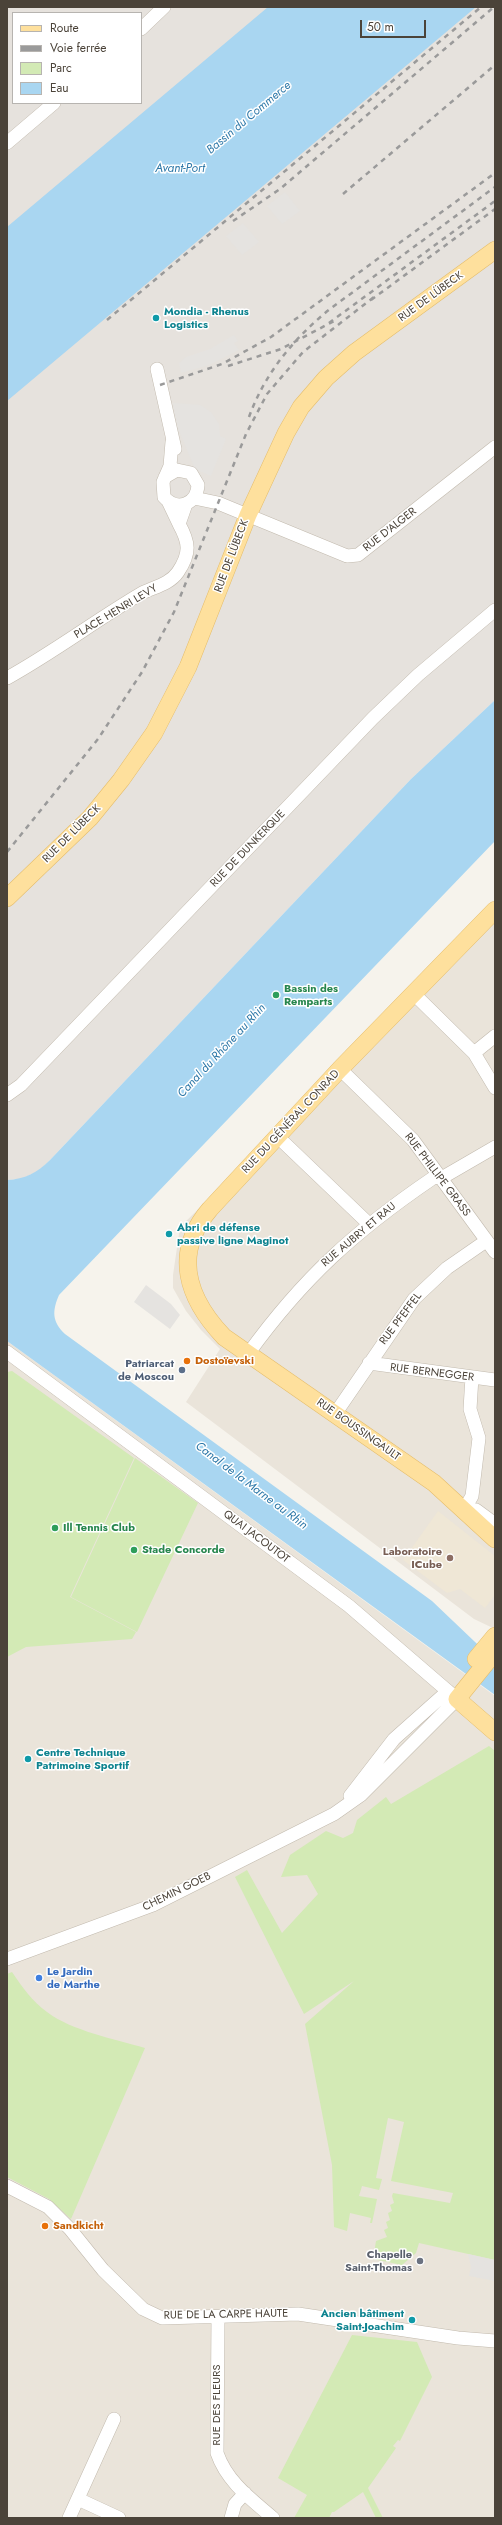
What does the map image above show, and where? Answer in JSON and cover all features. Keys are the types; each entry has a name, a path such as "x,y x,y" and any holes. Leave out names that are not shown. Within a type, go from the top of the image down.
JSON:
{"main road":[{"name":"RUE DE LÜBECK","path":"7,898 90,818 121,780 154,733 188,667 248,515 294,418 326,378 354,353 495,250"},
{"name":"RUE DU GÉNÉRAL CONRAD","path":"248,1354 224,1337 199,1305 188,1276 188,1250 193,1233 202,1218 340,1069 495,910"},
{"name":"RUE BOUSSINGAULT","path":"248,1354 434,1483 495,1539"},
{"path":"457,1689 493,1644"},
{"name":"QUAI JACOUTOT","path":"457,1689 495,1732"}],"street":[{"path":"142,28 164,7"},
{"path":"7,143 53,104"},
{"path":"157,369 172,442 184,470"},
{"path":"172,442 170,466 162,489 168,501 176,505 190,501 218,503"},
{"name":"RUE D'ALGER","path":"218,503 347,556 358,555 495,447"},
{"path":"165,477 170,472 184,470 191,473 198,485 218,503"},
{"path":"179,524 198,485"},
{"name":"PLACE HENRI LEVY","path":"7,678 42,659 142,593 174,577 182,565 188,545 168,501"},
{"name":"RUE DE DUNKERQUE","path":"7,1095 21,1086 400,692 495,610"},
{"path":"414,994 474,1053 495,1088"},
{"path":"474,1053 495,1036"},
{"name":"RUE PHILLIPE GRASS","path":"340,1069 414,1140 495,1252"},
{"path":"278,1137 368,1224"},
{"name":"RUE AUBRY ET RAU","path":"248,1354 282,1309 309,1278 368,1224 433,1178 440,1176 495,1147"},
{"name":"RUE PFEFFEL","path":"335,1414 414,1299 447,1268 486,1241"},
{"name":"QUAI JACOUTOT","path":"7,1352 349,1606 457,1689"},
{"name":"RUE BERNEGGER","path":"369,1363 495,1380"},
{"path":"464,1510 472,1496 479,1438 470,1409 472,1377"},
{"name":"RUE BOUSSINGAULT","path":"464,1510 476,1510 495,1524"},
{"name":"CHEMIN GOEB","path":"7,1959 153,1905 340,1810 361,1795 457,1689"},
{"name":"RUE DE LA CARPE HAUTE","path":"7,2186 48,2207 70,2229 103,2270 143,2309 162,2318 298,2314 321,2315 412,2332 495,2341"},
{"name":"RUE DES FLEURS","path":"218,2317 217,2453 224,2469 244,2494 273,2518"},
{"path":"69,2518 114,2419"},
{"path":"231,2518 235,2504 244,2494"},
{"path":"78,2499 119,2518"}],"shaded area":[{"path":"7,7 495,7 495,700 411,779 50,1160 39,1171 21,1179 7,1180"},
{"path":"285,192 300,211 282,224 267,206"},
{"path":"243,223 259,242 242,255 226,236"},
{"path":"234,335 238,341 234,343 239,350 209,365 181,373 179,363 186,357 210,349"},
{"path":"173,403 200,405 211,412 219,424 220,436 226,439 211,476 195,469 177,426"},
{"path":"495,918 495,1629 474,1619 186,1402 220,1349 201,1330 186,1311 173,1288 173,1275 180,1227"},
{"path":"146,1285 171,1304 180,1315 170,1329 134,1302"},
{"path":"7,1341 495,1696 495,2518 7,2518"},
{"name":"Laboratoire ICube","path":"438,1511 495,1556 495,1595 485,1608 460,1589 447,1593 403,1560"},
{"path":"468,2254 495,2260 495,2281 469,2276 471,2267"}],"green space":[{"name":"Ill Tennis Club","path":"12,1371 134,1458 70,1597 136,1632 132,1639 26,1647 7,1657 7,1372"},
{"name":"Stade Concorde","path":"135,1458 198,1503 137,1632 71,1597"},
{"path":"489,1746 495,1751 495,2260 419,2243 416,2253 402,2265 373,2259 376,2241 387,2237 384,2230 388,2228 386,2222 390,2220 388,2213 392,2211 390,2205 394,2203 392,2196 393,2193 450,2203 453,2193 391,2181 404,2122 388,2118 376,2178 382,2179 379,2190 362,2186 359,2196 377,2199 372,2223 370,2223 371,2218 350,2213 347,2231 334,2227 332,2165 305,2024 354,1981 304,2014 235,1877 247,1870 282,1933 318,1894 307,1875 281,1877 290,1855 326,1831 343,1838 353,1833 357,1820 386,1797 391,1804"},
{"path":"12,1972 32,1998 42,2008 57,2019 94,2034 145,2048 71,2219 49,2199 7,2177 7,1974"},
{"path":"352,2335 417,2342 432,2377 400,2441 398,2440 393,2446 396,2448 368,2488 383,2518 376,2518 363,2492 332,2512 329,2518 294,2518 307,2495 278,2478"}],"water":[{"name":"Avant-Port","path":"268,7 476,7 7,401 7,227"},
{"name":"Bassin des Remparts","path":"495,700 495,841 59,1295 55,1306 54,1316 61,1330 65,1334 432,1601 495,1661 495,1695 7,1341 7,1180 25,1177 50,1160 411,779"}],"railway":[{"path":"107,320 481,7"},
{"path":"233,221 280,189 494,7"},
{"path":"343,194 495,65"},
{"path":"160,385 222,364 271,337 495,173"},
{"path":"249,417 263,386 272,371 304,332 330,309 495,187"},
{"path":"329,323 495,201"},
{"path":"371,300 495,209"},
{"path":"7,852 98,739 142,672 174,612 246,434 267,394 303,352 374,297"},
{"path":"228,366 281,349 334,321"}],"place":[{"name":"Mondia - Rhenus Logistics","path":"156,318"},
{"name":"Bassin des Remparts","path":"276,995"},
{"name":"Abri de défense passive ligne Maginot","path":"169,1234"},
{"name":"Dostoïevski","path":"187,1361"},
{"name":"Patriarcat de Moscou","path":"182,1370"},
{"name":"Ill Tennis Club","path":"55,1528"},
{"name":"Stade Concorde","path":"134,1550"},
{"name":"Laboratoire ICube","path":"450,1558"},
{"name":"Centre Technique Patrimoine Sportif","path":"28,1759"},
{"name":"Le Jardin de Marthe","path":"39,1978"},
{"name":"Sandkicht","path":"45,2226"},
{"name":"Chapelle Saint-Thomas","path":"420,2261"},
{"name":"Ancien bâtiment Saint-Joachim","path":"412,2320"}],"water label":[{"name":"Bassin du Commerce","path":"249,118"},
{"name":"Canal du Rhône au Rhin","path":"222,1051"},
{"name":"Canal de la Marne au Rhin","path":"251,1486"}]}
